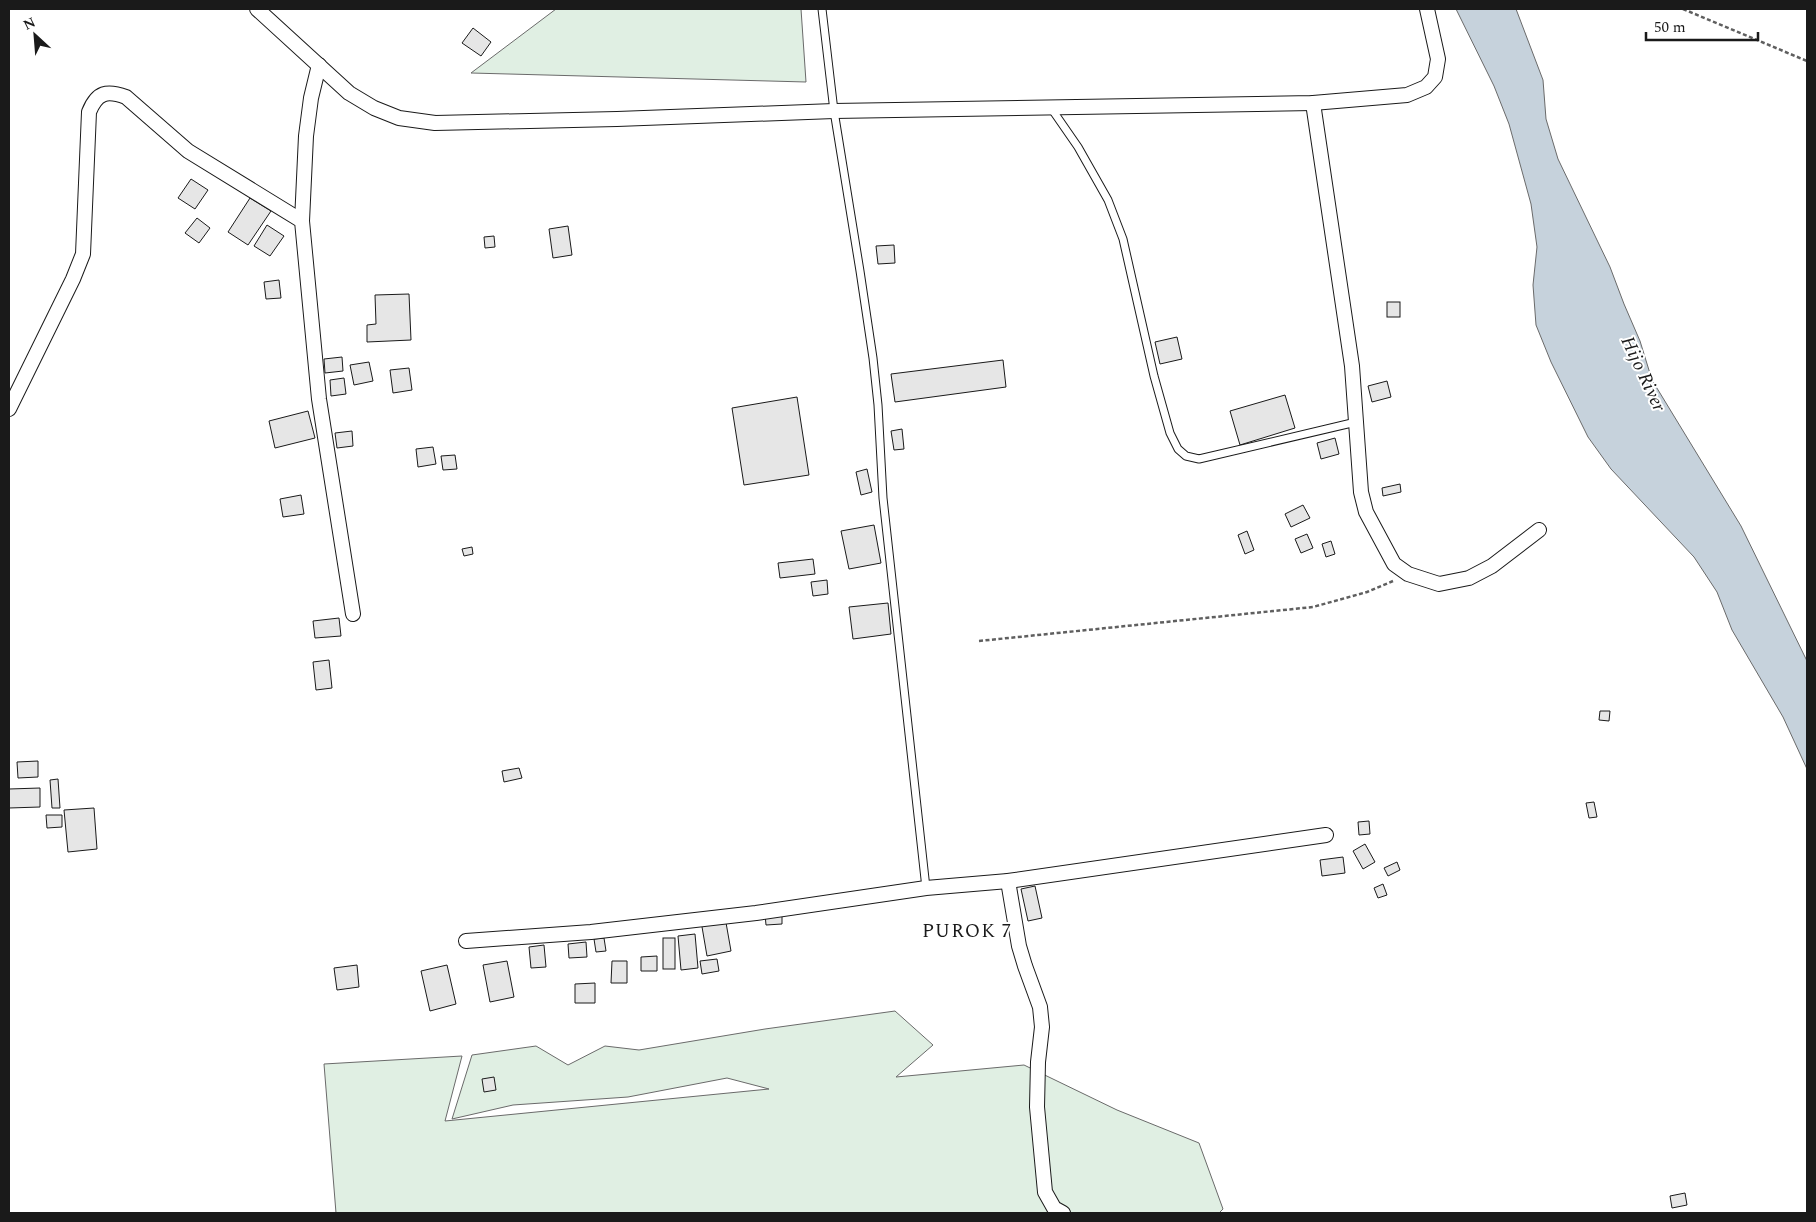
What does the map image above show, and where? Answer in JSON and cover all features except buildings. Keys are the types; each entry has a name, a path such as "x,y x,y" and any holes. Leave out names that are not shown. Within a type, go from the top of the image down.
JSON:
{"street":[{"path":"258,9 349,93 374,108 399,118 435,122 617,119 834,111 1313,103 1407,95 1426,87 1435,77 1438,59 1427,9"},
{"path":"319,65 311,98 306,136 302,221 319,399 353,614"},
{"path":"9,409 73,279 83,254 89,112 98,97 105,93 115,93 126,97 188,151 302,221"},
{"path":"1313,103 1352,366 1361,492 1366,512 1379,538 1394,564 1408,574 1439,584 1469,578 1492,566 1539,530"},
{"path":"466,941 591,932 717,917 926,888 1008,881 1326,836"},
{"path":"1008,881 1016,919 1019,946 1040,1007 1042,1027 1038,1062 1037,1107 1045,1192 1054,1208 1063,1213"}],"lane":[{"path":"822,9 834,111 873,358 878,405 883,498 926,888"},
{"path":"1051,108 1078,147 1096,178 1108,200 1120,231 1154,376 1170,433 1178,449 1186,456 1199,459 1356,422"}],"path":[{"path":"1683,9 1807,61"},
{"path":"979,641 1313,607 1367,592 1408,574"}],"green space":[{"path":"556,9 801,9 806,82 471,73"},
{"path":"895,1011 933,1045 896,1077 1024,1065 1117,1110 1199,1143 1223,1209 1219,1213 336,1213 324,1064 462,1056 445,1121 769,1089 727,1078 628,1097 513,1105 452,1119 472,1055 536,1046 568,1065 605,1046 639,1050 765,1029"}],"water":[{"name":"Hijo River","path":"1456,9 1516,9 1543,80 1546,119 1558,159 1610,267 1640,341 1652,380 1741,526 1807,661 1807,769 1783,717 1732,630 1717,592 1694,557 1611,469 1588,437 1551,362 1536,325 1533,285 1537,247 1531,204 1509,124 1494,86"}],"district":[{"name":"PUROK 7","path":"967,931"}]}
